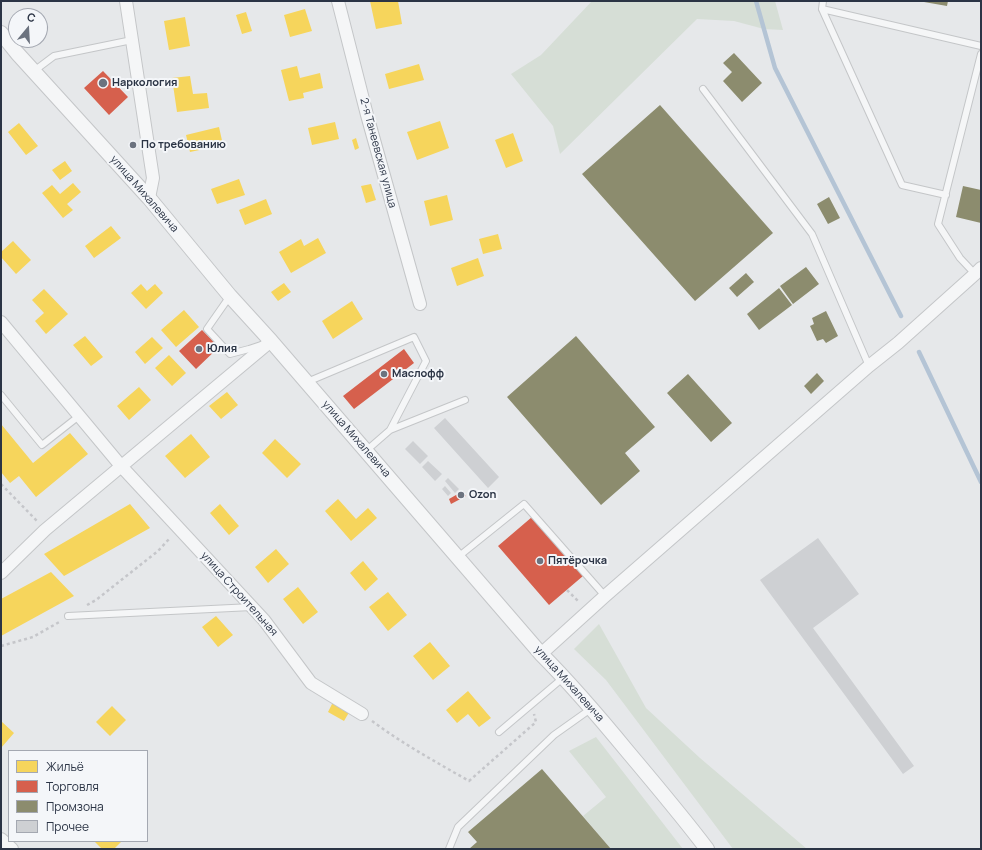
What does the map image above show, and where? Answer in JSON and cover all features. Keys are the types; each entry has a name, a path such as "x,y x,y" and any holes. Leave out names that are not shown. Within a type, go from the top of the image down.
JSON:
{"street":[{"path":"126,1 153,178 149,198"},
{"name":"2-я Танеевская улица","path":"338,1 420,304"},
{"name":"улица Михалевича","path":"2,36 149,198 230,296 271,340 367,450 541,654 592,708 679,812 707,849"},
{"path":"541,654 869,366 898,343 978,271"},
{"name":"улица Строительная","path":"1,322 121,466 264,620 311,683 362,714"},
{"path":"2,570 45,530 271,340"},
{"path":"1,839 12,849"}],"lane":[{"path":"823,1 822,9 902,185 946,195"},
{"path":"822,9 981,46"},
{"path":"34,71 54,56 132,40"},
{"path":"978,271 960,258 938,224 981,54"},
{"path":"703,89 812,234 869,366"},
{"path":"230,296 207,329 230,354 271,340"},
{"path":"307,382 414,338 426,361 390,430"},
{"path":"1,395 42,445 79,416"},
{"path":"367,450 390,430 465,400"},
{"path":"458,557 524,504 606,596"},
{"path":"68,616 252,607"},
{"path":"499,732 564,677"},
{"path":"449,849 458,827 554,735 592,708"}],"path":[{"path":"1,484 45,530"},
{"path":"1,646 33,637 96,600 158,551 179,528"},
{"path":"567,590 583,605"},
{"path":"362,714 435,762 469,781 536,722 531,704"}],"shaded area":[{"path":"592,1 775,1 783,30 764,29 734,21 697,19 560,154 553,126 511,74 541,55"},
{"path":"599,624 646,708 700,758 807,849 733,849 606,680 574,649"},
{"path":"596,737 683,849 611,849 583,816 606,797 569,751"}],"building: Жильё":[{"path":"370,1 398,1 402,24 376,29"},
{"path":"305,9 312,31 290,37 284,15"},
{"path":"246,12 252,31 242,34 236,15"},
{"path":"185,17 190,46 169,50 164,21"},
{"path":"419,64 424,80 389,89 385,74"},
{"path":"297,66 300,78 320,73 323,88 303,93 304,98 289,101 281,70"},
{"path":"190,76 193,94 207,93 209,108 177,112 172,78"},
{"path":"440,121 449,148 417,160 407,132"},
{"path":"335,122 339,139 312,145 308,128"},
{"path":"19,123 38,146 26,155 8,132"},
{"path":"219,127 223,145 190,152 186,135"},
{"path":"513,133 523,161 506,168 495,140"},
{"path":"356,138 359,148 355,150 352,140"},
{"path":"65,161 72,171 60,180 52,170"},
{"path":"239,179 245,195 217,204 211,189"},
{"path":"73,183 81,192 67,204 73,210 63,218 42,193 52,185 60,194"},
{"path":"371,184 376,200 366,203 361,186"},
{"path":"447,195 453,220 430,226 424,201"},
{"path":"266,199 272,214 245,225 239,210"},
{"path":"111,226 121,238 94,258 85,246"},
{"path":"498,234 502,249 483,254 479,239"},
{"path":"318,238 326,253 291,273 279,252 301,239 304,246"},
{"path":"13,241 31,260 16,274 1,257 1,252"},
{"path":"478,258 484,276 457,286 451,268"},
{"path":"284,283 291,292 278,301 271,292"},
{"path":"141,284 147,291 155,284 163,293 146,309 131,293"},
{"path":"44,289 68,314 46,334 35,321 44,313 32,300"},
{"path":"352,301 363,319 333,339 322,321"},
{"path":"184,310 199,327 176,347 161,330"},
{"path":"85,336 103,357 91,366 73,345"},
{"path":"152,337 163,348 145,364 135,352"},
{"path":"169,355 186,373 172,386 155,368"},
{"path":"139,387 151,400 129,420 117,406"},
{"path":"227,392 238,405 221,419 209,406"},
{"path":"1,424 33,463 70,433 88,454 36,497 19,476 10,483 1,472"},
{"path":"191,434 210,457 185,478 165,456"},
{"path":"275,439 301,464 287,478 262,453"},
{"path":"338,499 356,519 368,508 377,518 351,541 325,511"},
{"path":"130,504 150,528 64,576 44,554"},
{"path":"220,504 239,526 229,535 210,513"},
{"path":"276,549 289,564 268,583 255,567"},
{"path":"363,561 378,579 365,591 350,573"},
{"path":"51,572 74,596 1,636 1,599"},
{"path":"298,587 318,612 303,624 283,599"},
{"path":"388,592 407,615 388,631 369,607"},
{"path":"216,616 233,635 218,647 202,627"},
{"path":"430,642 450,666 433,680 413,656"},
{"path":"468,691 491,718 479,727 468,714 457,723 446,710"},
{"path":"334,700 351,709 344,721 328,712"},
{"path":"112,706 126,720 110,736 96,722"},
{"path":"1,721 14,733 1,748"},
{"path":"95,842 121,842 114,849 102,849"}],"building: Торговля":[{"path":"103,71 128,97 109,115 84,88"},
{"name":"Юлия","path":"202,330 219,347 196,369 179,351"},
{"path":"404,349 414,363 354,409 343,396"},
{"path":"463,491 466,496 451,504 449,499"},
{"name":"Пятёрочка","path":"532,517 583,576 549,605 498,546"}],"building: Промзона":[{"path":"924,1 948,1 947,6"},
{"path":"734,53 762,83 742,102 723,81 732,72 723,63"},
{"path":"660,105 773,233 695,301 582,174"},
{"path":"963,186 981,190 981,223 956,217"},
{"path":"829,197 840,218 828,224 817,204"},
{"path":"806,267 819,284 793,304 780,286"},
{"path":"746,273 754,282 737,297 729,288"},
{"path":"779,288 792,305 759,330 747,314"},
{"path":"826,311 838,336 826,343 823,339 817,341 810,326 814,324 812,318"},
{"path":"576,336 655,427 625,453 640,471 601,505 507,397"},
{"path":"817,373 824,381 811,394 804,386"},
{"path":"688,374 732,423 711,442 667,393"},
{"path":"542,769 611,849 469,849 477,842 468,832"}],"building: Прочее":[{"path":"445,418 499,477 488,488 434,428"},
{"path":"413,441 428,456 420,464 405,449"},
{"path":"428,461 442,474 435,481 422,467"},
{"path":"448,478 459,489 455,493 445,481"},
{"path":"445,486 451,493 448,496 442,489"},
{"path":"818,538 859,594 813,628 914,766 903,774 760,580"}],"waterway":[{"path":"756,1 775,68 901,316"},
{"path":"919,352 981,482"}],"place":[{"name":"Наркология","path":"103,83"},
{"name":"По требованию","path":"133,145"},
{"name":"Юлия","path":"199,349"},
{"name":"Маслофф","path":"384,374"},
{"name":"Ozon","path":"461,495"},
{"name":"Пятёрочка","path":"540,561"}]}
